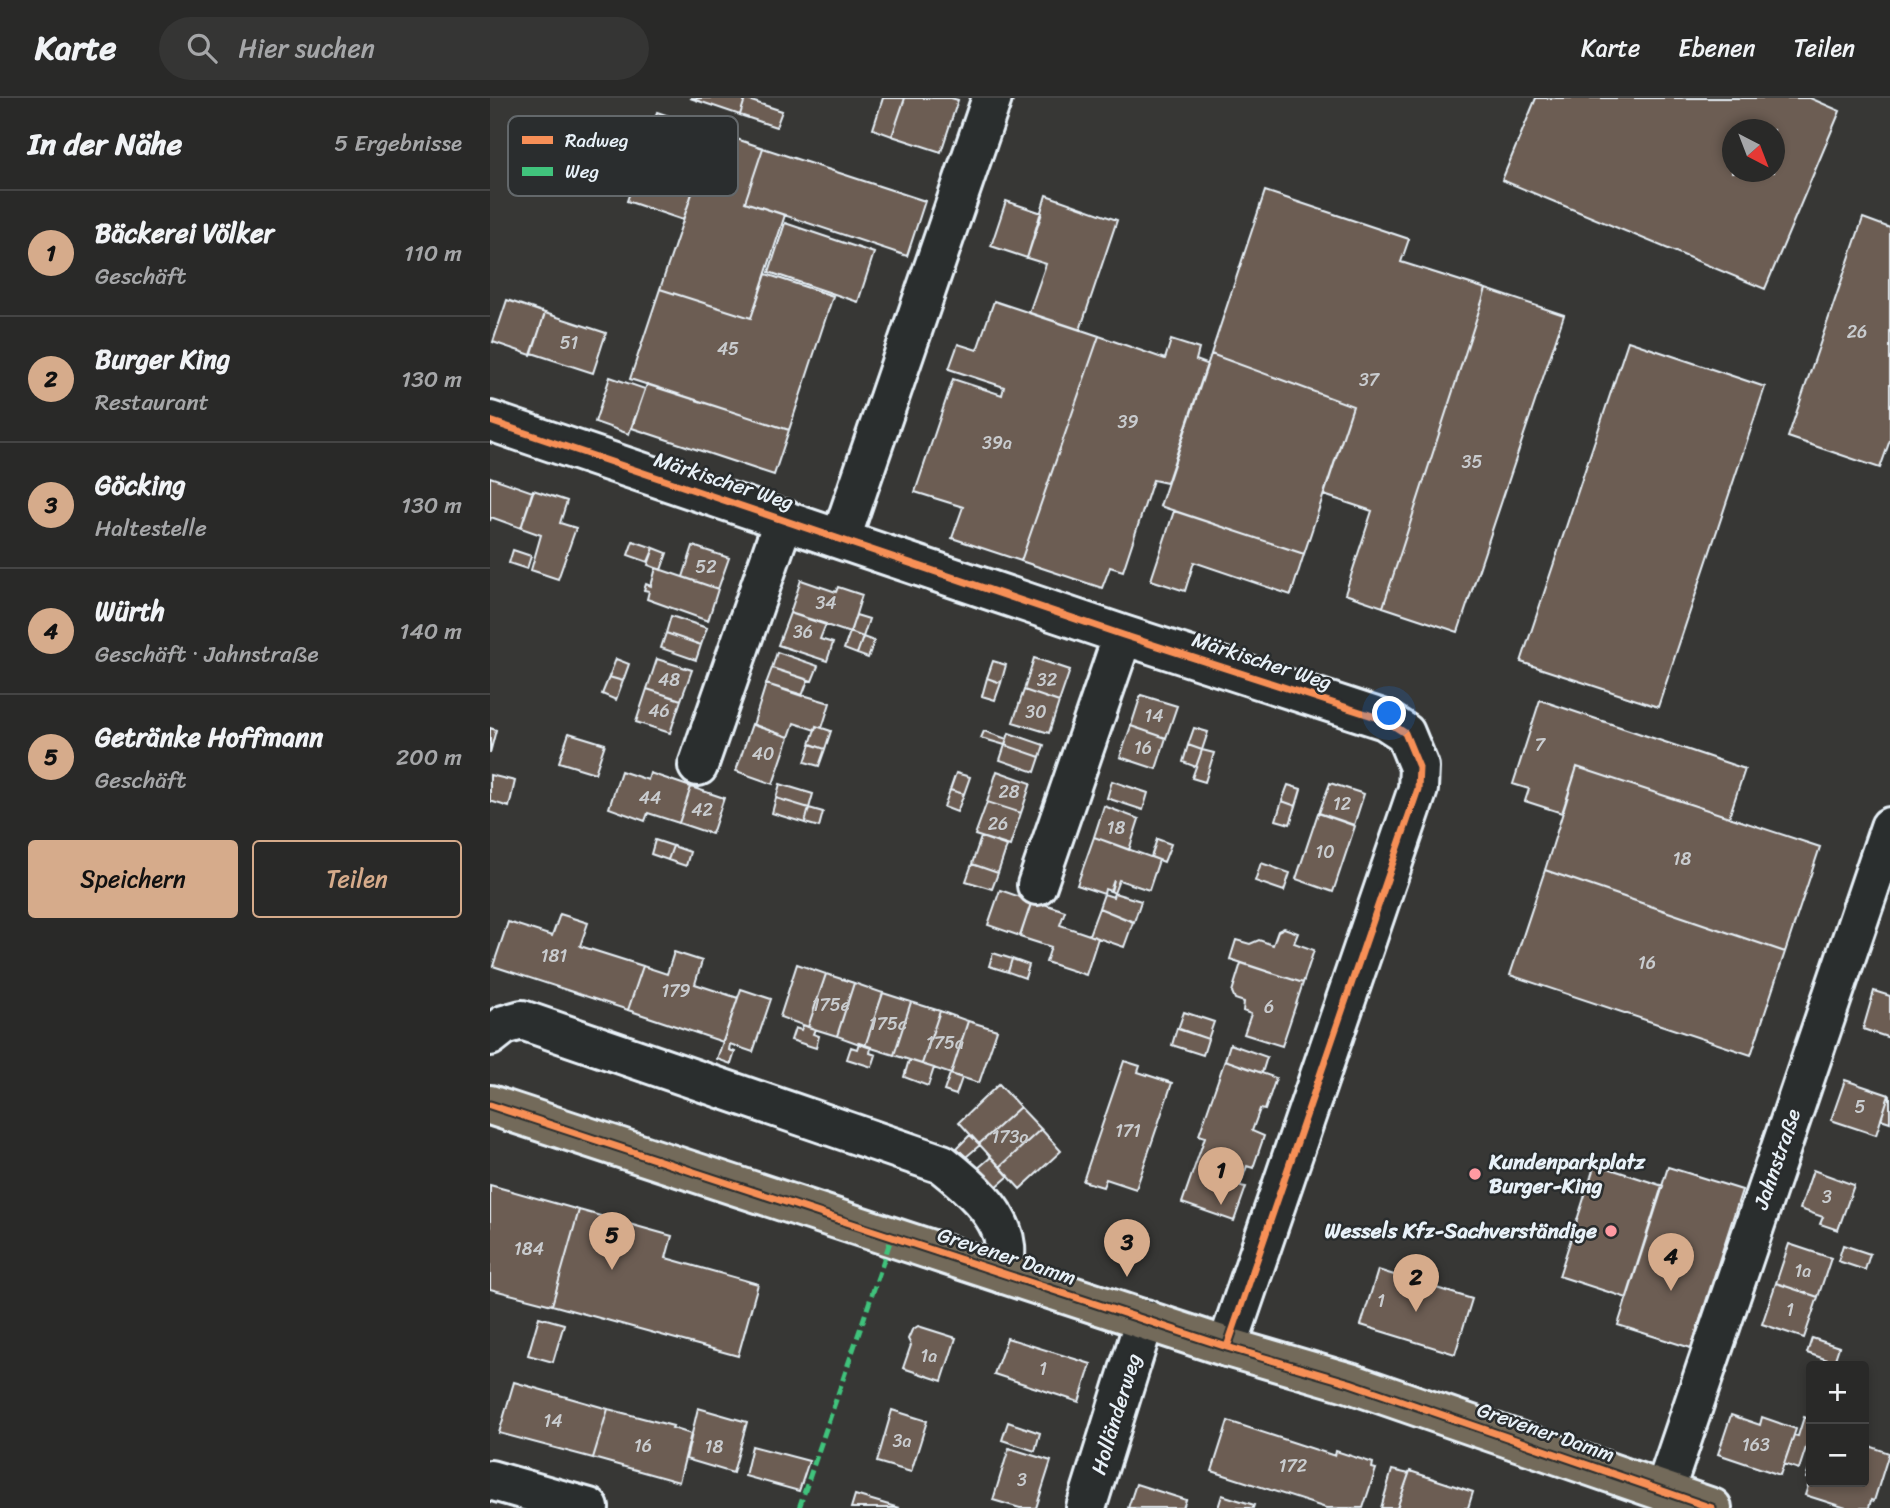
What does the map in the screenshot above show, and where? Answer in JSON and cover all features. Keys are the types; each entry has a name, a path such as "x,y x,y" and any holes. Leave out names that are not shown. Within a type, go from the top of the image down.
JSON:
{"main road":[{"name":"Grevener Damm","path":"490,1105 1227,1347 1350,1383 1691,1503"}],"street":[{"path":"841,538 992,98"},
{"name":"Märkischer Weg","path":"490,421 1123,635 1385,720 1405,733 1419,766 1418,789 1227,1347"},
{"name":"Märkischer Weg","path":"698,766 784,519"},
{"path":"1037,885 1123,635"},
{"name":"Jahnstraße","path":"1691,1503 1890,827"},
{"name":"Grevener Damm","path":"490,1036 504,1025 522,1020 942,1164 968,1185 993,1215 1006,1244 1004,1274"},
{"name":"Holländerweg","path":"1086,1508 1145,1319"},
{"path":"490,1480 589,1508"}],"building":[{"path":"690,98 749,98 745,99 740,115"},
{"path":"883,98 905,98 892,136 873,129"},
{"path":"905,98 958,100 941,152 892,136"},
{"path":"1536,98 1810,98 1840,111 1765,289 1502,180"},
{"path":"745,99 782,111 776,127 740,115"},
{"path":"738,140 763,148 745,202 785,215 751,318 660,289 691,196 738,196"},
{"path":"763,148 925,201 907,256 745,202"},
{"path":"1265,191 1409,239 1401,262 1486,289 1383,607 1345,594 1372,511 1324,495 1353,406 1211,354"},
{"path":"1046,195 1117,220 1080,330 1029,313 1046,264 1027,258"},
{"path":"629,196 691,196 683,220 627,201"},
{"path":"1006,201 1042,213 1027,258 991,246"},
{"path":"1863,218 1890,228 1890,440 1880,468 1788,437"},
{"path":"785,223 874,253 858,302 769,272"},
{"path":"766,274 833,296 789,430 630,379 660,289 751,318"},
{"path":"1486,289 1564,315 1458,632 1383,607"},
{"path":"507,300 545,313 531,355 493,342"},
{"path":"994,301 1099,336 1021,561 952,538 963,507 915,492 953,379 1002,395 1004,387 949,369 958,344 977,350"},
{"path":"545,313 606,333 593,373 532,353"},
{"path":"1099,336 1165,359 1171,340 1199,349 1196,360 1207,364 1167,483 1153,480 1123,571 1110,567 1102,588 1021,561"},
{"path":"1628,341 1765,387 1658,707 1521,662"},
{"path":"1211,354 1353,406 1304,554 1160,506"},
{"path":"610,377 645,389 629,434 595,422"},
{"path":"647,384 789,430 774,475 632,428"},
{"path":"490,477 533,492 521,528 491,517 490,521"},
{"path":"533,490 567,501 560,523 576,528 558,579 531,570 541,535 521,528"},
{"path":"1174,511 1304,554 1291,595 1194,562 1185,591 1151,580"},
{"path":"633,541 654,548 648,562 628,555"},
{"path":"693,546 729,558 718,589 683,577"},
{"path":"654,548 667,553 661,570 648,565"},
{"path":"513,550 531,556 527,569 509,563"},
{"path":"656,568 718,589 708,621 647,599 649,591 644,590 646,584 651,586"},
{"path":"801,580 836,592 838,587 862,595 850,633 790,613"},
{"path":"790,613 826,624 820,639 833,643 827,661 778,645"},
{"path":"856,615 869,619 863,637 850,632"},
{"path":"671,616 707,628 701,645 666,633"},
{"path":"850,632 863,637 857,654 844,649"},
{"path":"666,633 701,645 696,660 661,648"},
{"path":"863,637 874,641 868,658 857,654"},
{"path":"777,652 818,666 812,681 772,668"},
{"path":"1034,658 1070,670 1059,702 1024,690"},
{"path":"616,659 629,664 623,681 609,677"},
{"path":"657,659 692,670 681,700 647,689"},
{"path":"993,661 1006,665 1001,683 987,678"},
{"path":"772,668 808,680 802,696 766,684"},
{"path":"609,677 623,681 616,700 602,694"},
{"path":"987,678 1001,683 995,700 982,696"},
{"path":"766,684 830,703 822,728 816,726 815,730 794,723 789,737 753,725"},
{"path":"647,689 681,700 670,733 636,722"},
{"path":"1024,690 1059,702 1049,733 1013,722"},
{"path":"1141,695 1177,706 1166,738 1131,726"},
{"path":"1540,700 1745,769 1729,817 1577,767 1562,813 1525,801 1529,789 1513,784"},
{"path":"752,724 789,737 773,784 736,771"},
{"path":"816,726 831,731 825,749 810,744"},
{"path":"1131,726 1166,738 1156,769 1120,757"},
{"path":"490,728 496,730 490,753"},
{"path":"1194,728 1208,732 1202,750 1188,745"},
{"path":"984,731 1007,739 1005,745 981,738"},
{"path":"569,733 605,744 595,773 559,762"},
{"path":"1009,733 1044,745 1040,757 1005,745"},
{"path":"811,744 825,749 819,766 805,762"},
{"path":"1005,745 1040,757 1035,772 1000,760"},
{"path":"1188,745 1202,750 1196,767 1183,762"},
{"path":"1202,750 1214,753 1205,782 1192,778"},
{"path":"1577,767 1820,847 1785,952 1545,870"},
{"path":"621,771 648,780 650,773 691,787 679,823 648,813 645,821 609,808"},
{"path":"997,771 1031,783 1021,813 987,802"},
{"path":"956,773 970,777 964,794 950,790"},
{"path":"490,775 515,781 509,807 490,801"},
{"path":"1112,781 1148,793 1143,810 1107,798"},
{"path":"1330,783 1364,794 1354,825 1319,813"},
{"path":"780,784 813,794 809,808 776,798"},
{"path":"1288,785 1301,789 1296,806 1282,801"},
{"path":"691,787 724,798 712,834 679,823"},
{"path":"950,790 964,794 957,812 944,807"},
{"path":"776,798 809,808 805,823 772,813"},
{"path":"1282,801 1296,806 1290,824 1276,820"},
{"path":"987,802 1021,813 1010,846 975,835"},
{"path":"1104,806 1139,819 1129,850 1094,837"},
{"path":"809,808 823,812 819,827 805,823"},
{"path":"1318,813 1355,826 1333,892 1296,879"},
{"path":"981,837 1007,846 998,873 972,864"},
{"path":"1094,837 1159,860 1149,890 1119,880 1114,893 1111,891 1114,880 1110,891 1105,889 1104,894 1077,885"},
{"path":"1157,839 1171,844 1164,862 1151,857"},
{"path":"655,840 673,846 668,860 651,854"},
{"path":"673,846 690,852 686,866 668,860"},
{"path":"1261,863 1290,873 1284,891 1255,881"},
{"path":"972,864 998,873 992,889 966,881"},
{"path":"1545,870 1785,952 1751,1055 1510,975"},
{"path":"1000,890 1032,901 1020,936 988,925"},
{"path":"1114,893 1141,901 1134,922 1099,908 1104,894 1113,897"},
{"path":"1032,900 1065,911 1060,925 1098,938 1086,975 1046,962 1051,947 1020,937"},
{"path":"1099,908 1133,922 1124,947 1089,935"},
{"path":"560,914 588,923 580,946 643,966 628,1010 493,966 508,922 552,936"},
{"path":"1284,928 1298,933 1294,943 1314,950 1303,983 1230,959 1236,940 1250,944 1259,940 1273,945 1278,931"},
{"path":"674,952 702,961 695,984 738,998 723,1042 628,1010 643,966 667,974"},
{"path":"993,953 1012,959 1008,972 989,966"},
{"path":"1012,959 1029,965 1025,978 1008,972"},
{"path":"1241,963 1303,983 1282,1046 1244,1034 1251,1014 1243,1011 1244,1002 1235,999 1232,992"},
{"path":"797,964 826,974 808,1027 780,1017"},
{"path":"826,974 854,983 837,1036 808,1027"},
{"path":"854,983 883,993 865,1046 837,1036"},
{"path":"741,989 771,999 753,1052 730,1044 729,1050 735,1052 731,1064 717,1059"},
{"path":"1874,991 1890,996 1890,1038 1863,1029"},
{"path":"883,993 911,1002 894,1055 865,1046"},
{"path":"911,1002 940,1011 922,1064 894,1055"},
{"path":"940,1011 968,1021 951,1074 922,1064"},
{"path":"1184,1012 1214,1022 1208,1039 1178,1029"},
{"path":"968,1021 997,1030 979,1083 951,1074"},
{"path":"803,1025 815,1029 813,1034 819,1036 816,1048 791,1040 795,1028 801,1030"},
{"path":"1177,1028 1208,1039 1203,1055 1172,1045"},
{"path":"859,1043 871,1047 870,1053 876,1055 872,1067 847,1059 851,1047 857,1049"},
{"path":"1230,1044 1267,1057 1262,1073 1225,1060"},
{"path":"909,1060 934,1068 928,1086 904,1077"},
{"path":"1225,1060 1276,1078 1265,1110 1260,1109 1252,1131 1264,1136 1253,1168 1247,1166 1240,1186 1246,1187 1234,1221 1182,1203 1205,1137 1199,1135"},
{"path":"1124,1061 1140,1066 1138,1072 1172,1083 1136,1189 1106,1179 1103,1187 1083,1181"},
{"path":"950,1074 962,1078 956,1095 944,1091"},
{"path":"1845,1080 1889,1095 1876,1135 1831,1120"},
{"path":"999,1084 1020,1107 979,1144 959,1122"},
{"path":"1890,1096 1890,1122 1881,1119"},
{"path":"1020,1107 1041,1129 1000,1167 979,1144"},
{"path":"1041,1129 1061,1151 1020,1189 1000,1167"},
{"path":"970,1135 980,1145 966,1157 957,1148"},
{"path":"991,1157 1009,1176 995,1188 977,1169"},
{"name":"Wessels Kfz-Sachverständige","path":"1595,1164 1663,1186 1627,1298 1559,1276"},
{"path":"1668,1167 1742,1190 1691,1348 1618,1325"},
{"path":"1813,1170 1854,1185 1838,1230 1820,1224 1823,1217 1800,1209"},
{"path":"490,1185 579,1210 552,1305 490,1289"},
{"path":"579,1210 672,1236 666,1258 758,1284 738,1356 552,1305"},
{"path":"1789,1244 1831,1258 1818,1297 1776,1283"},
{"path":"1843,1245 1870,1254 1865,1270 1838,1261"},
{"path":"1378,1270 1472,1299 1455,1354 1361,1325"},
{"path":"1776,1283 1818,1297 1804,1338 1762,1324"},
{"path":"539,1317 564,1324 553,1362 528,1355"},
{"path":"918,1326 956,1338 942,1381 903,1368 911,1345 908,1339 912,1330"},
{"path":"1007,1338 1091,1364 1079,1402 994,1374"},
{"path":"1812,1338 1839,1347 1834,1361 1807,1353"},
{"path":"514,1382 608,1409 593,1458 499,1433"},
{"path":"698,1408 747,1422 733,1473 686,1459"},
{"path":"608,1409 673,1426 672,1428 691,1434 679,1482 593,1458"},
{"path":"892,1410 927,1421 911,1472 877,1462"},
{"path":"1731,1415 1760,1425 1762,1417 1796,1429 1780,1475 1718,1454"},
{"path":"1804,1417 1806,1447 1799,1469 1784,1464 1794,1435 1798,1436"},
{"path":"1228,1421 1335,1456 1336,1451 1373,1463 1372,1468 1376,1469 1363,1508 1326,1508 1212,1471"},
{"path":"1008,1422 1040,1433 1035,1451 1002,1440"},
{"path":"752,1446 809,1461 799,1491 745,1476"},
{"path":"1869,1446 1889,1453 1874,1501 1871,1500 1869,1508 1846,1508 1805,1495 1808,1487 1869,1487"},
{"path":"1009,1448 1051,1461 1036,1508 1020,1508 993,1500"},
{"path":"1392,1470 1409,1474 1397,1508 1381,1508"},
{"path":"1410,1471 1473,1492 1468,1508 1397,1508"},
{"path":"1136,1484 1186,1500 1183,1508 1128,1508"},
{"path":"855,1495 899,1508 851,1508"},
{"path":"1222,1495 1254,1505 1253,1508 1218,1508"}],"marked path":[{"path":"799,1508 892,1236"}],"cycle path":[{"path":"490,421 1123,635 1385,720 1405,733 1419,767 1418,789 1227,1347"},
{"path":"490,1105 1227,1347 1350,1383 1712,1508"}],"place":[{"name":"Kundenparkplatz Burger-King","path":"1475,1174"},
{"name":"Bäckerei Völker","path":"1221,1205"},
{"name":"Wessels Kfz-Sachverständige","path":"1611,1231"},
{"name":"Getränke Hoffmann","path":"612,1270"},
{"name":"Göcking","path":"1127,1277"},
{"name":"Würth","path":"1671,1291"},
{"name":"Burger King","path":"1416,1312"}]}
